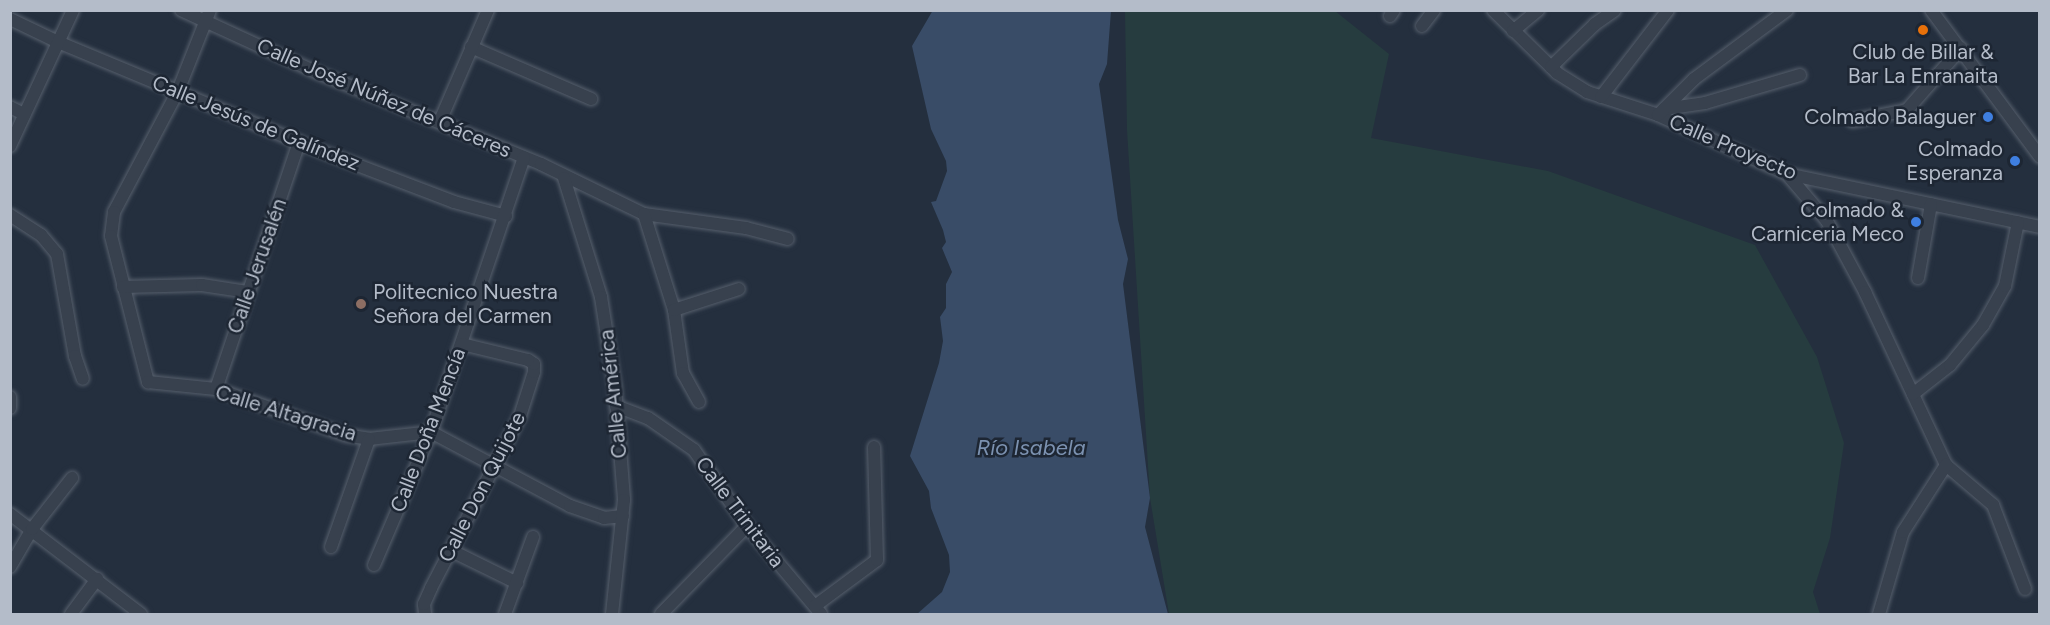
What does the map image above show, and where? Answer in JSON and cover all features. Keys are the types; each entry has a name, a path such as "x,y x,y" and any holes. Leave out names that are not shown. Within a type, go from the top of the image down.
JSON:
{"street":[{"path":"10,146 73,10"},
{"name":"Calle José Núñez de Cáceres","path":"181,10 205,23 440,121 644,213 747,228 788,239"},
{"name":"Calle Altagracia","path":"210,10 178,91 114,212 111,236 148,382 216,389 345,435 369,439 431,432"},
{"path":"440,121 488,10"},
{"path":"1422,26 1434,10"},
{"name":"Calle Proyecto","path":"1493,10 1551,67 1587,92 1661,112 1787,174 2040,227"},
{"path":"1513,31 1539,10"},
{"path":"1551,67 1595,24 1615,10"},
{"path":"1650,10 1657,22"},
{"path":"1601,97 1668,10"},
{"path":"1661,112 1694,79 1787,10"},
{"path":"1930,10 2038,148"},
{"name":"Calle Jesús de Galíndez","path":"10,19 58,42 299,142 454,202 506,216"},
{"path":"471,47 591,99"},
{"path":"1852,121 1907,110 1961,48"},
{"path":"1661,112 1705,103 1800,75"},
{"path":"10,107 24,114"},
{"name":"Calle Jerusalén","path":"216,389 299,142"},
{"name":"Calle Doña Mencía","path":"374,565 431,432 524,158"},
{"path":"1787,174 1827,221 1946,465 1993,505 2025,589"},
{"name":"Calle América","path":"564,178 601,297 616,406 623,516 612,615"},
{"path":"1918,278 1931,204"},
{"path":"644,213 674,310 683,373 699,402"},
{"path":"10,215 41,235 57,254 75,356 83,379"},
{"path":"1913,394 1950,365 1983,325 2006,286 2018,222"},
{"path":"123,287 202,285 248,292"},
{"path":"674,310 739,289"},
{"name":"Calle Don Quijote","path":"425,615 424,604 524,405 534,372 534,364 528,360 462,344"},
{"path":"10,397 10,408"},
{"name":"Calle Trinitaria","path":"616,406 648,418 694,450 747,526 818,610"},
{"path":"431,432 492,467 570,506 604,518 623,516"},
{"path":"331,547 369,439"},
{"path":"818,610 877,560 874,447"},
{"path":"1879,615 1903,532 1946,465"},
{"path":"10,567 32,529 72,478"},
{"path":"10,514 141,615"},
{"path":"662,615 747,526"},
{"path":"505,615 533,537"},
{"path":"450,550 517,583"},
{"path":"71,615 97,579"}],"green space":[{"path":"1125,11 1335,11 1389,54 1371,138 1548,171 1755,245 1817,357 1844,443 1830,538 1813,592 1820,614 1169,614 1150,498 1127,130"}],"water":[{"name":"Río Isabela","path":"933,10 1111,11 1107,64 1099,84 1118,220 1128,259 1123,284 1150,498 1145,527 1168,614 917,614 942,592 950,572 949,555 931,508 929,491 910,456 939,363 943,341 940,317 946,308 946,284 952,272 942,248 946,242 943,230 931,202 936,201 947,171 946,161 931,129 912,46"}],"place":[{"name":"Club de Billar & Bar La Enranaita","path":"1923,30"},
{"name":"Colmado Balaguer","path":"1988,117"},
{"name":"Colmado Esperanza","path":"2015,161"},
{"name":"Colmado & Carniceria Meco","path":"1916,222"},
{"name":"Politecnico Nuestra Señora del Carmen","path":"361,304"}]}
